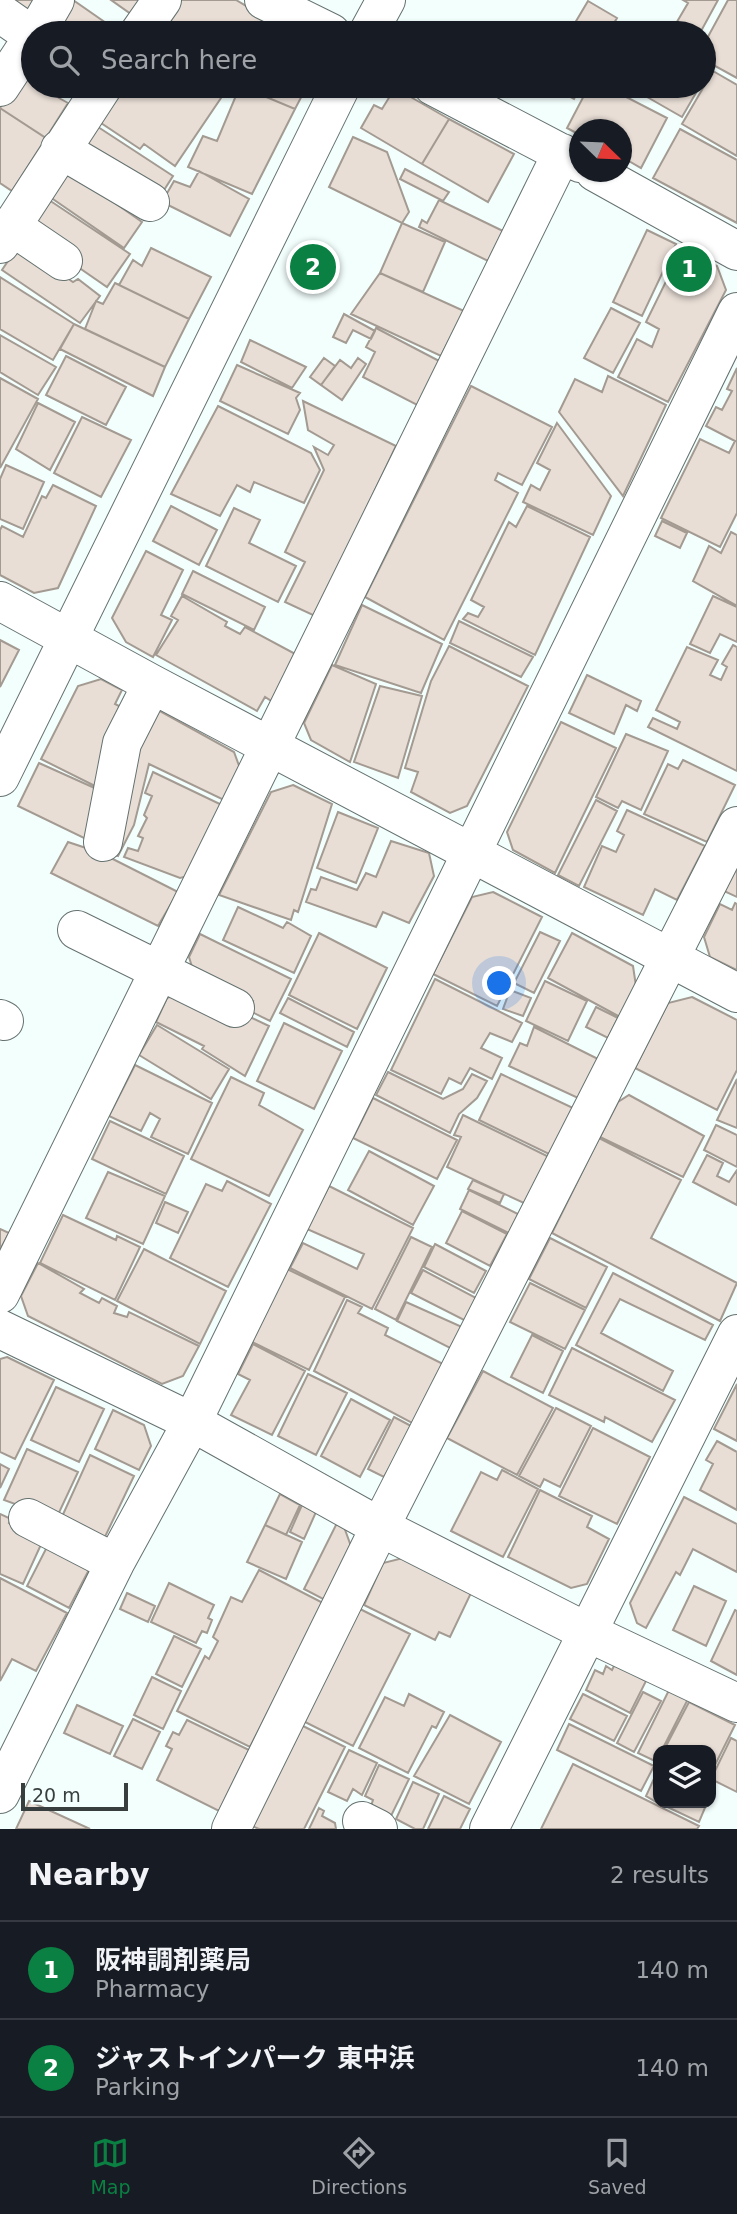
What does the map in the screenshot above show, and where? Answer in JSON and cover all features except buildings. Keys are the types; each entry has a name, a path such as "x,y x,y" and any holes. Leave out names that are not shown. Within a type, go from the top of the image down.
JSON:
{"street":[{"path":"43,21 55,0"},
{"path":"147,21 162,0"},
{"path":"264,0 307,21"},
{"path":"354,0 362,21"},
{"path":"374,21 386,0"},
{"path":"0,13 21,27"},
{"path":"0,87 21,56"},
{"path":"63,261 8,218 95,98"},
{"path":"0,777 335,98"},
{"path":"456,98 569,157"},
{"path":"60,149 150,202"},
{"path":"0,1294 159,970 569,162"},
{"path":"613,182 737,251"},
{"path":"0,1794 115,1563 192,1422 737,312"},
{"path":"0,601 737,993"},
{"path":"103,842 122,743 152,684"},
{"path":"231,1829 380,1527 737,826"},
{"path":"77,930 235,1008"},
{"path":"0,1329 192,1422 380,1527 589,1633 737,1703"},
{"path":"489,1829 737,1334"},
{"path":"28,1518 115,1563"}],"place":[{"name":"ジャストインパーク 東中浜","path":"313,267"},
{"name":"阪神調剤薬局","path":"689,269"}]}
